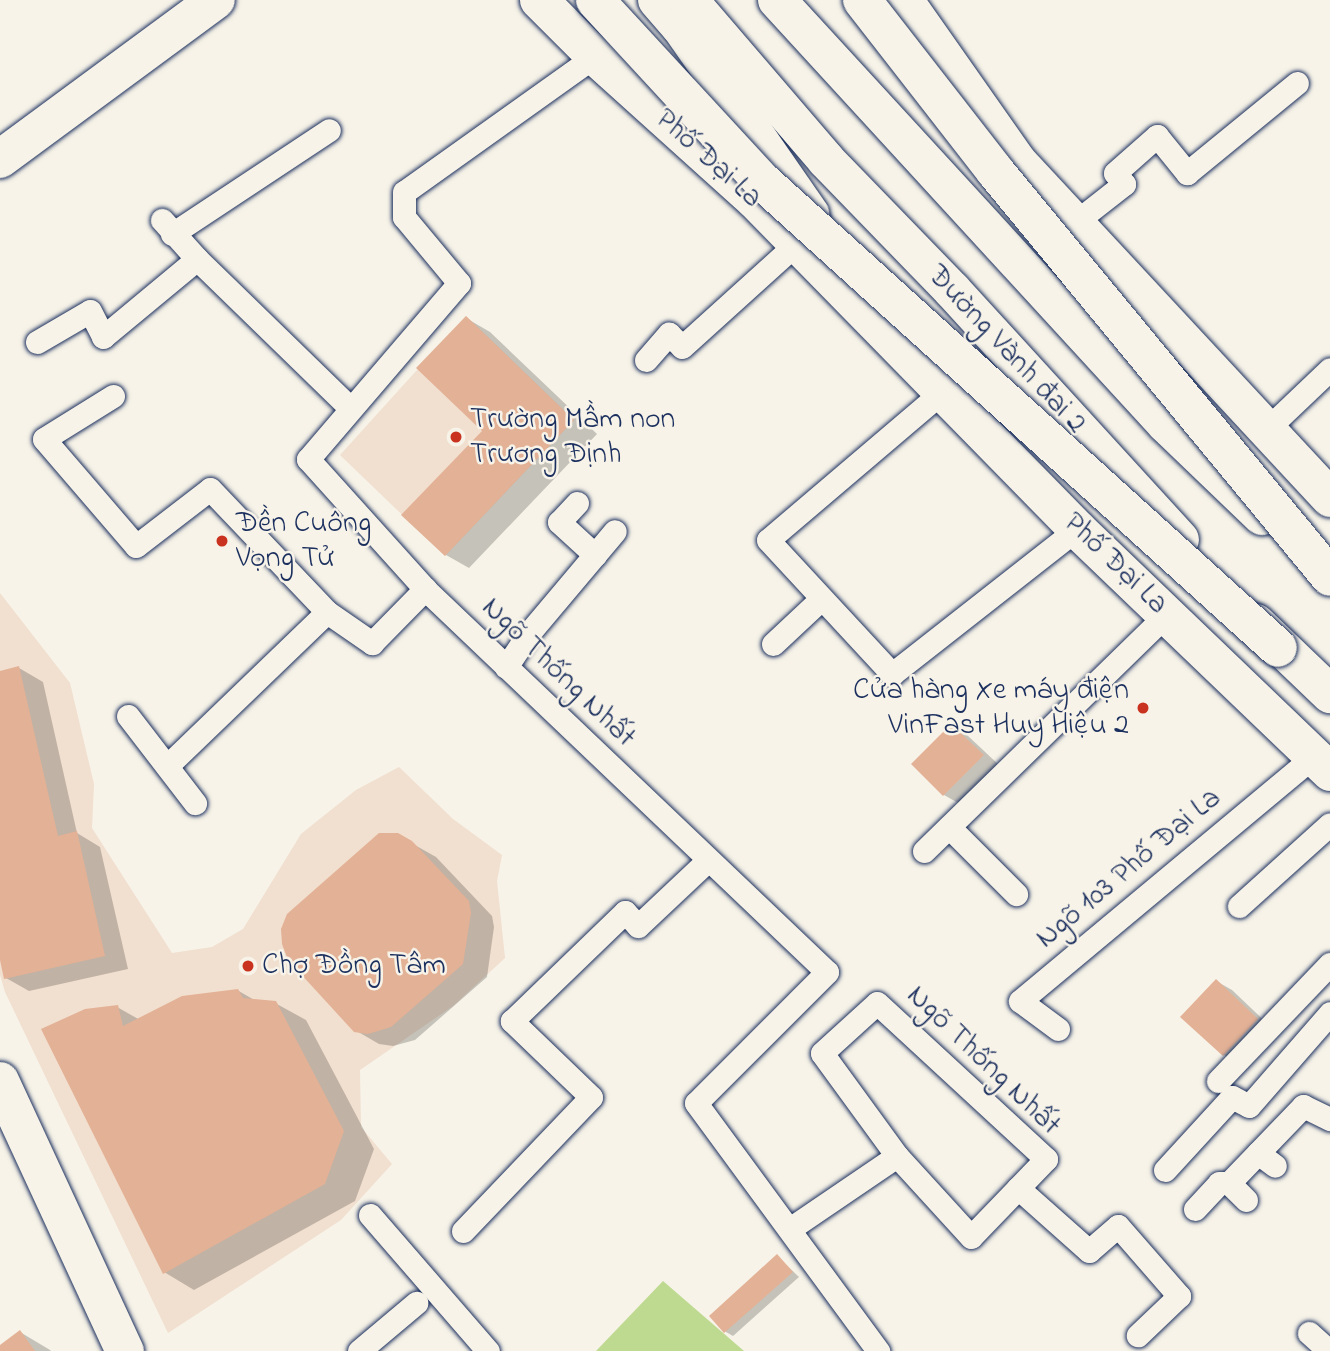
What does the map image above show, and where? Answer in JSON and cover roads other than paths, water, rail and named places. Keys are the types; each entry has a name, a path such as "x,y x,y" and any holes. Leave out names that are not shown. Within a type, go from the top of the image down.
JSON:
{"main road":[{"path":"0,159 216,0"},
{"name":"Phố Đại La","path":"539,0 595,56 755,200 1077,529 1322,764"},
{"path":"595,0 761,180 1278,648"},
{"name":"Phố Đại La","path":"657,0 680,26 904,351"},
{"name":"Đường Vành đai 2","path":"689,0 826,160 952,290 1278,648 1330,694"},
{"path":"777,0 1166,424 1330,579"},
{"path":"846,0 1017,161 1330,498"},
{"path":"862,0 995,171 1330,579"},
{"path":"904,0 1017,161"},
{"path":"2,1096 125,1351"}],"lane":[{"name":"Ngõ Thống Nhất","path":"595,56 404,192 404,217 459,283 308,459 425,589 827,972 696,1103 745,1173 791,1228 878,1351"},
{"path":"1073,224 1124,184 1115,173 1157,136 1187,173 1297,83"},
{"path":"329,130 167,227 350,408"},
{"path":"646,360 669,334 682,347 797,243"},
{"path":"37,342 90,311 103,337 197,259"},
{"path":"1266,430 1330,369"},
{"path":"942,393 768,540 820,600 891,674 1077,529"},
{"path":"113,396 44,439 136,546 210,489 327,612 372,643 425,589"},
{"path":"577,503 559,522 595,555"},
{"path":"506,667 529,633 615,531"},
{"path":"773,644 820,600"},
{"path":"167,766 327,612"},
{"path":"924,851 1167,614"},
{"path":"128,716 195,803"},
{"name":"Ngõ 103 Phố Đại La","path":"1058,1029 1020,1001 1322,764"},
{"path":"1239,906 1330,824"},
{"path":"949,827 1016,894"},
{"path":"463,1231 591,1097 512,1021 625,912 638,926 708,860"},
{"path":"1218,1081 1330,964"},
{"name":"Ngõ Thống Nhất","path":"877,1003 1046,1159 1018,1188 971,1237 897,1156 822,1053 877,1003"},
{"path":"1166,1170 1232,1097 1250,1106 1330,1013"},
{"path":"1229,1184 1267,1159 1303,1105 1330,1119"},
{"path":"791,1228 897,1156"},
{"path":"1195,1209 1219,1183 1229,1184 1246,1200"},
{"path":"1018,1188 1089,1251 1118,1226 1179,1296 1138,1335"},
{"path":"370,1215 488,1351"},
{"path":"359,1351 416,1303"},
{"path":"1309,1333 1329,1351"}],"place":[{"name":"Trường Mầm non Trương Định","path":"456,437"},
{"name":"Đền Cuông Vọng Tử","path":"222,541"},
{"name":"Cửa hàng Xe máy điện VinFast Huy Hiệu 2","path":"1143,708"},
{"name":"Chợ Đồng Tâm","path":"248,966"}]}
